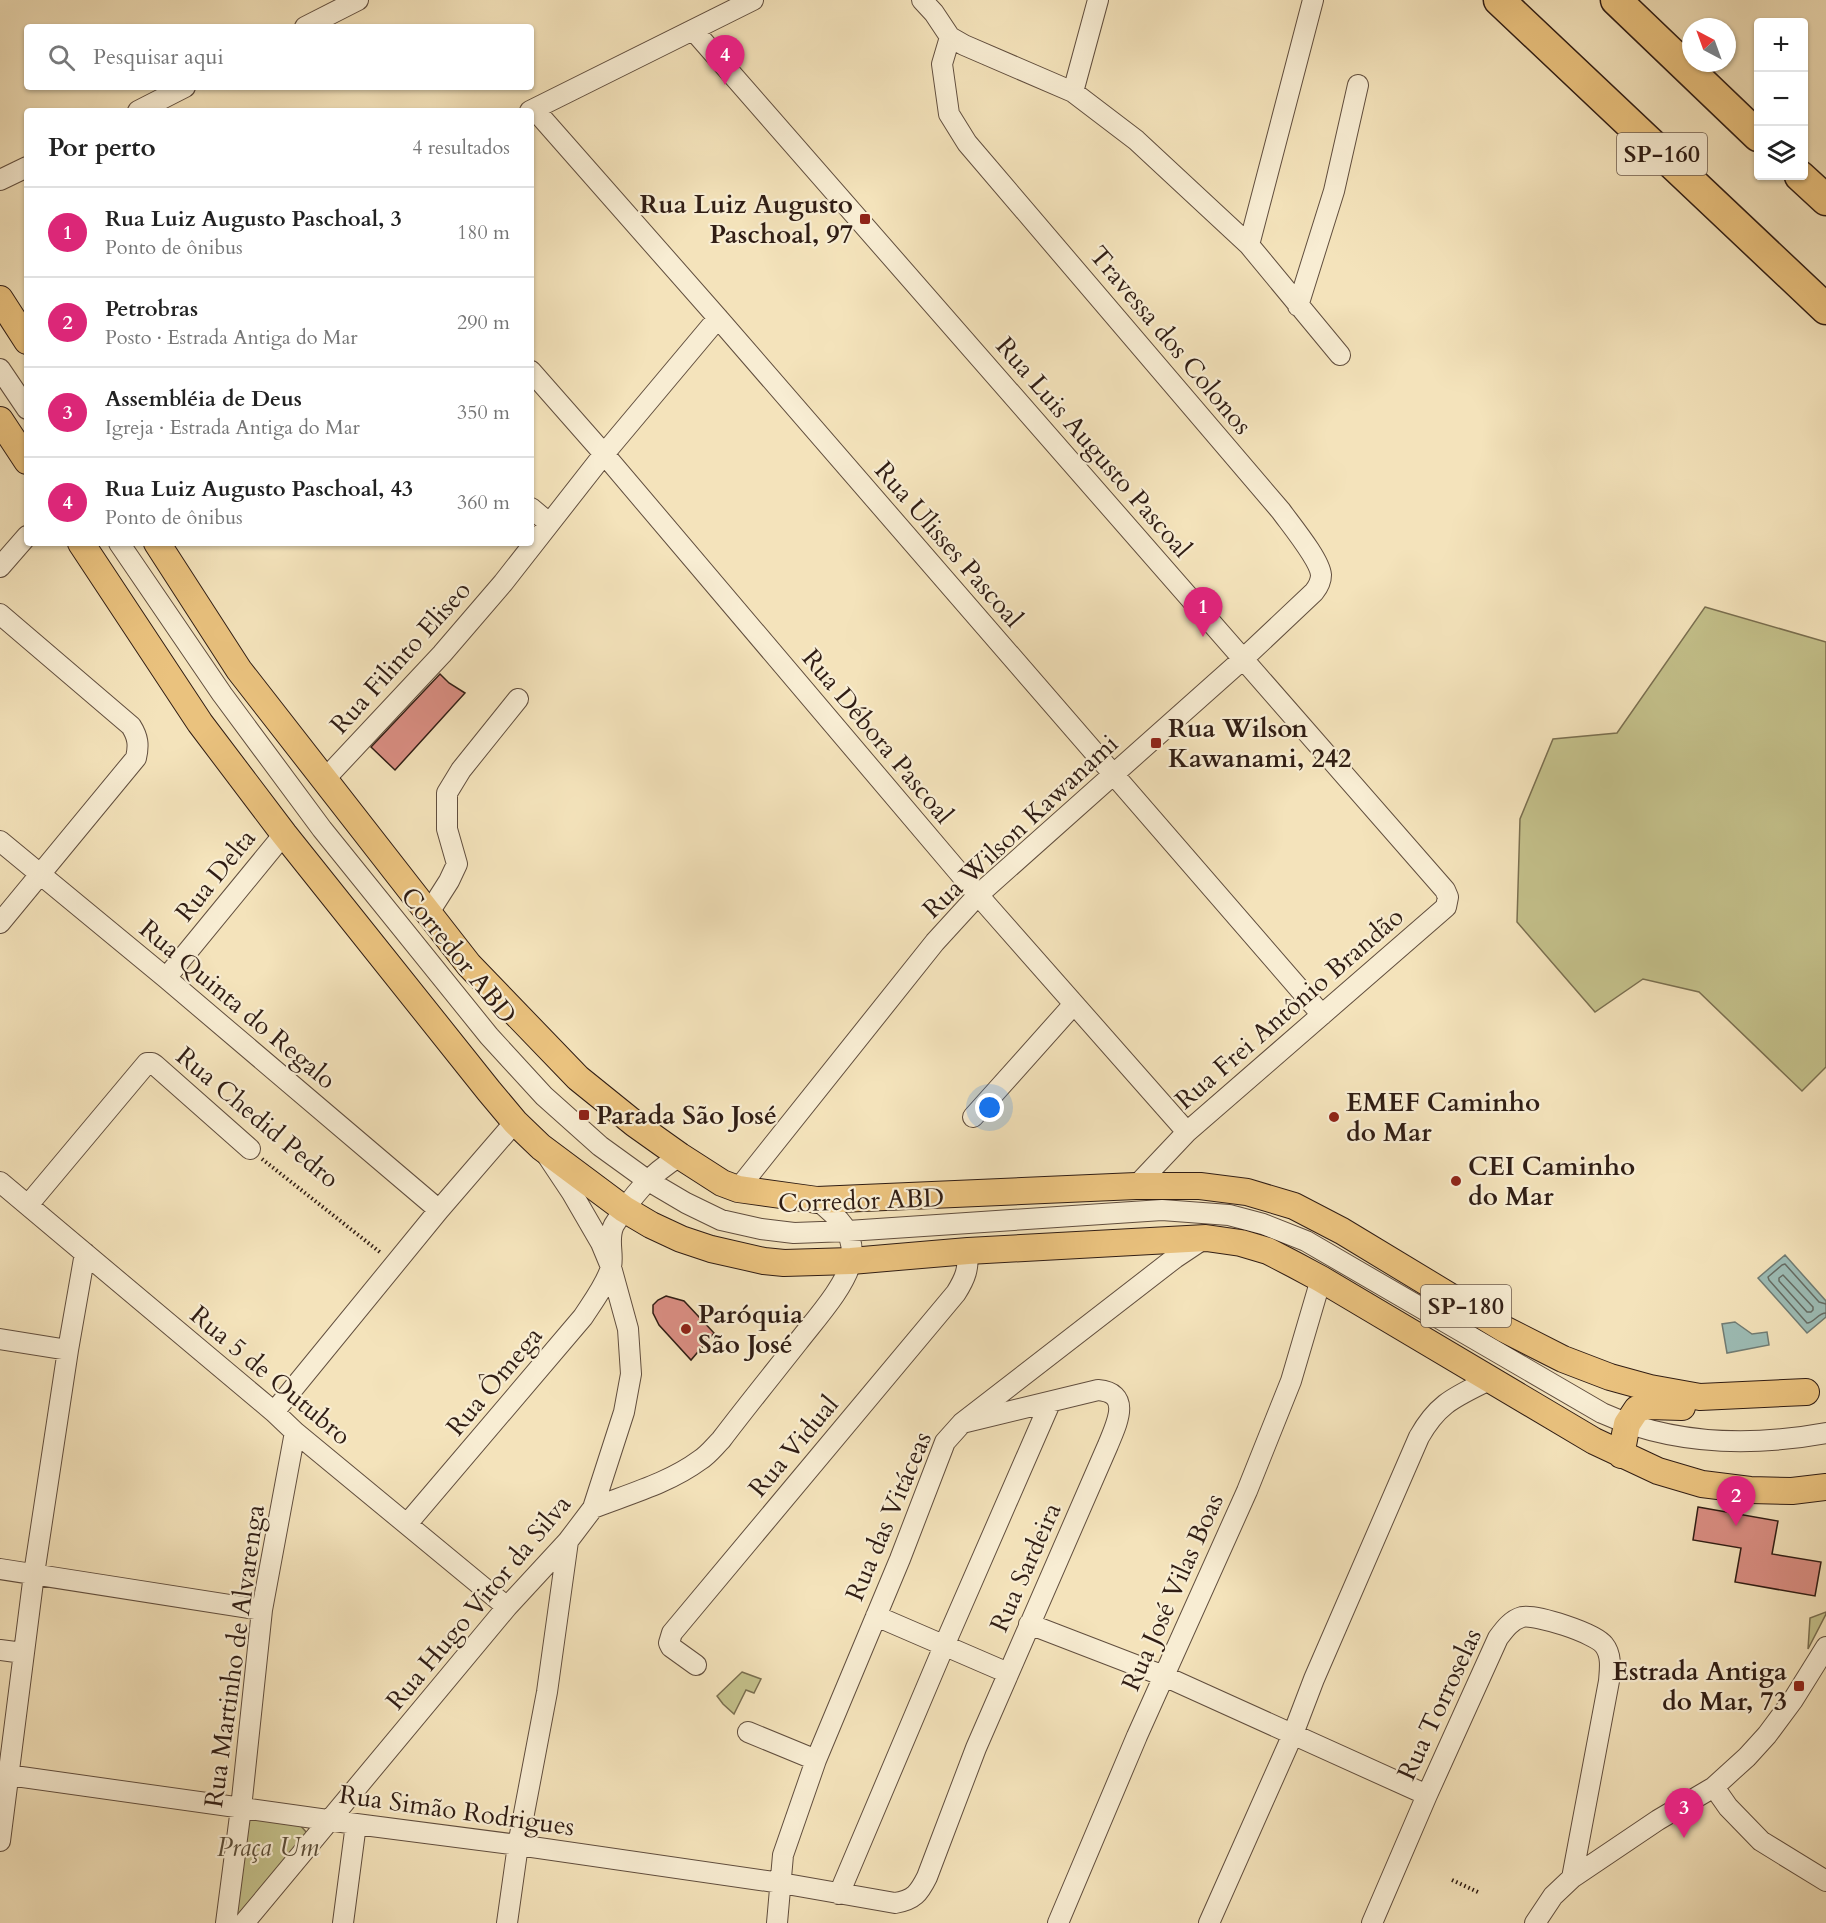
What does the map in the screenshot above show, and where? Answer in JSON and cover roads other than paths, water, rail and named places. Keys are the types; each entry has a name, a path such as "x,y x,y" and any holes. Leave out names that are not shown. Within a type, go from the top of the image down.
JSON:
{"highway":[{"name":"SP-160","path":"1499,0 1826,309"},
{"name":"SP-160","path":"1616,0 1754,132"},
{"path":"1804,180 1826,200"}],"main road":[{"path":"0,299 24,336"},
{"path":"0,420 24,456"},
{"path":"83,546 200,723 284,834 515,1122 541,1147 624,1209 651,1225 711,1249 784,1263 851,1261 968,1251 1206,1238 1241,1244 1268,1251 1321,1279 1489,1380 1621,1455 1658,1471 1702,1484 1750,1490 1792,1491 1826,1487"},
{"path":"159,546 239,670 469,965 578,1078 635,1124 680,1156 722,1183 738,1189 817,1200 1136,1186"},
{"name":"SP-180","path":"1136,1186 1182,1186 1247,1192 1294,1206 1342,1231 1504,1329 1563,1359 1610,1377 1650,1388 1700,1397 1816,1389"},
{"path":"1621,1455 1627,1425 1636,1409 1645,1406 1744,1409 1778,1404 1816,1389"}],"street":[{"path":"311,24 358,0"},
{"path":"534,109 753,0"},
{"path":"922,0 950,37 1073,92 1136,140 1249,245 1340,354"},
{"path":"1073,92 1098,0"},
{"path":"1249,245 1312,0"},
{"name":"Rua Luis Augusto Pascoal","path":"694,31 1445,890 1448,902"},
{"name":"Travessa dos Colonos","path":"950,37 942,64 949,114 967,142 1281,511 1320,569 1319,586 1314,592 1243,658"},
{"path":"1298,306 1334,191 1358,85"},
{"path":"144,108 180,90"},
{"name":"Rua Ulisses Pascoal","path":"534,112 718,318 1322,1015"},
{"path":"0,180 24,168"},
{"name":"Rua Filinto Eliseo","path":"534,543 604,454 718,318"},
{"path":"0,369 24,405"},
{"name":"Rua Débora Pascoal","path":"534,374 978,895 1188,1132"},
{"path":"534,510 549,523"},
{"path":"0,567 24,539"},
{"name":"Corredor ABD","path":"121,546 222,694 322,829 489,1036 544,1096 574,1124 647,1180 686,1203 722,1220 761,1229 794,1233 848,1232 1162,1210 1229,1215 1263,1224 1306,1241 1602,1413 1627,1425 1682,1437 1744,1443 1790,1440 1826,1433"},
{"name":"Rua Filinto Eliseo","path":"324,780 442,654 531,546"},
{"path":"0,614 131,726 137,735 139,746 136,758 0,923"},
{"name":"Rua Wilson Kawanami","path":"738,1189 935,942 978,895 1243,658"},
{"path":"428,914 457,864 447,829 447,792 461,770 518,699"},
{"name":"Rua Delta","path":"166,978 284,834"},
{"name":"Rua Quinta do Regalo","path":"0,840 439,1210"},
{"name":"Rua Frei Antônio Brandão","path":"1136,1186 1188,1132 1446,908 1448,902"},
{"path":"973,1118 1074,1004"},
{"name":"Rua Chedid Pedro","path":"28,1205 147,1064 155,1065 250,1149"},
{"path":"274,1412 394,1264 515,1122"},
{"name":"Rua Hugo Vitor da Silva","path":"244,1923 507,1607 568,1540 593,1508 624,1412 631,1374 628,1329 611,1267 589,1221 541,1147"},
{"name":"Rua Hugo Vitor da Silva","path":"611,1267 611,1231 624,1209 647,1180 680,1156"},
{"path":"1165,1156 1182,1186"},
{"name":"Rua 5 de Outubro","path":"0,1182 295,1432 507,1607"},
{"path":"593,1508 663,1481 703,1459 721,1440 822,1311 839,1287 851,1261 848,1232 836,1215 817,1200"},
{"name":"Rua das Vitáceas","path":"777,1923 783,1855 816,1760 945,1442 962,1423 1175,1258 1206,1238"},
{"name":"Rua Vidual","path":"696,1665 671,1647 669,1643 672,1633 956,1293 965,1280 968,1270 968,1251"},
{"path":"0,1841 4,1775 68,1350 85,1253"},
{"name":"Rua Ômega","path":"407,1524 583,1317 611,1267"},
{"name":"Rua José Vilas Boas","path":"1058,1923 1164,1676 1247,1491 1291,1381 1321,1279"},
{"path":"0,1339 68,1350"},
{"path":"1209,1923 1293,1734 1314,1679 1419,1437 1441,1407 1489,1380"},
{"name":"Rua Sardeira","path":"906,1901 921,1888 927,1877 976,1748 1108,1444 1120,1408 1114,1397 1098,1390 962,1423"},
{"path":"839,1894 1050,1403"},
{"name":"Rua Martinho de Alvarenga","path":"226,1923 262,1610 295,1432"},
{"path":"507,1923 518,1845 547,1692 568,1540"},
{"path":"0,1569 262,1610"},
{"path":"876,1616 1008,1673"},
{"name":"Rua Torroselas","path":"1372,1923 1498,1638 1504,1629 1522,1617 1534,1617 1587,1633 1606,1646 1610,1657 1609,1681 1572,1878"},
{"path":"1029,1624 1164,1676 1427,1795"},
{"path":"1535,1923 1553,1896 1572,1878 1658,1820 1714,1787 1747,1757 1793,1700 1826,1647"},
{"path":"0,1650 23,1653"},
{"path":"748,1732 816,1760"},
{"name":"Rua Simão Rodrigues","path":"4,1775 518,1845 781,1883 895,1903 906,1901"},
{"path":"1714,1787 1728,1807 1761,1841 1826,1881"},
{"path":"343,1923 356,1824"}],"water":[{"path":"1785,1255 1826,1301 1826,1317 1807,1333 1758,1278"},
{"path":"1735,1322 1752,1334 1767,1332 1769,1345 1727,1353 1722,1324"}],"place":[{"name":"Rua Luiz Augusto Paschoal, 43","path":"725,85"},
{"name":"Rua Luiz Augusto Paschoal, 97","path":"865,219"},
{"name":"Rua Luiz Augusto Paschoal, 3","path":"1203,637"},
{"name":"Rua Wilson Kawanami, 242","path":"1156,743"},
{"name":"Parada São José","path":"584,1115"},
{"name":"EMEF Caminho do Mar","path":"1334,1117"},
{"name":"CEI Caminho do Mar","path":"1456,1181"},
{"name":"Paróquia São José","path":"686,1329"},
{"name":"Petrobras","path":"1736,1526"},
{"name":"Estrada Antiga do Mar, 73","path":"1799,1686"},
{"name":"Assembléia de Deus","path":"1684,1838"}],"park label":[{"name":"Praça Um","path":"268,1847"}]}
